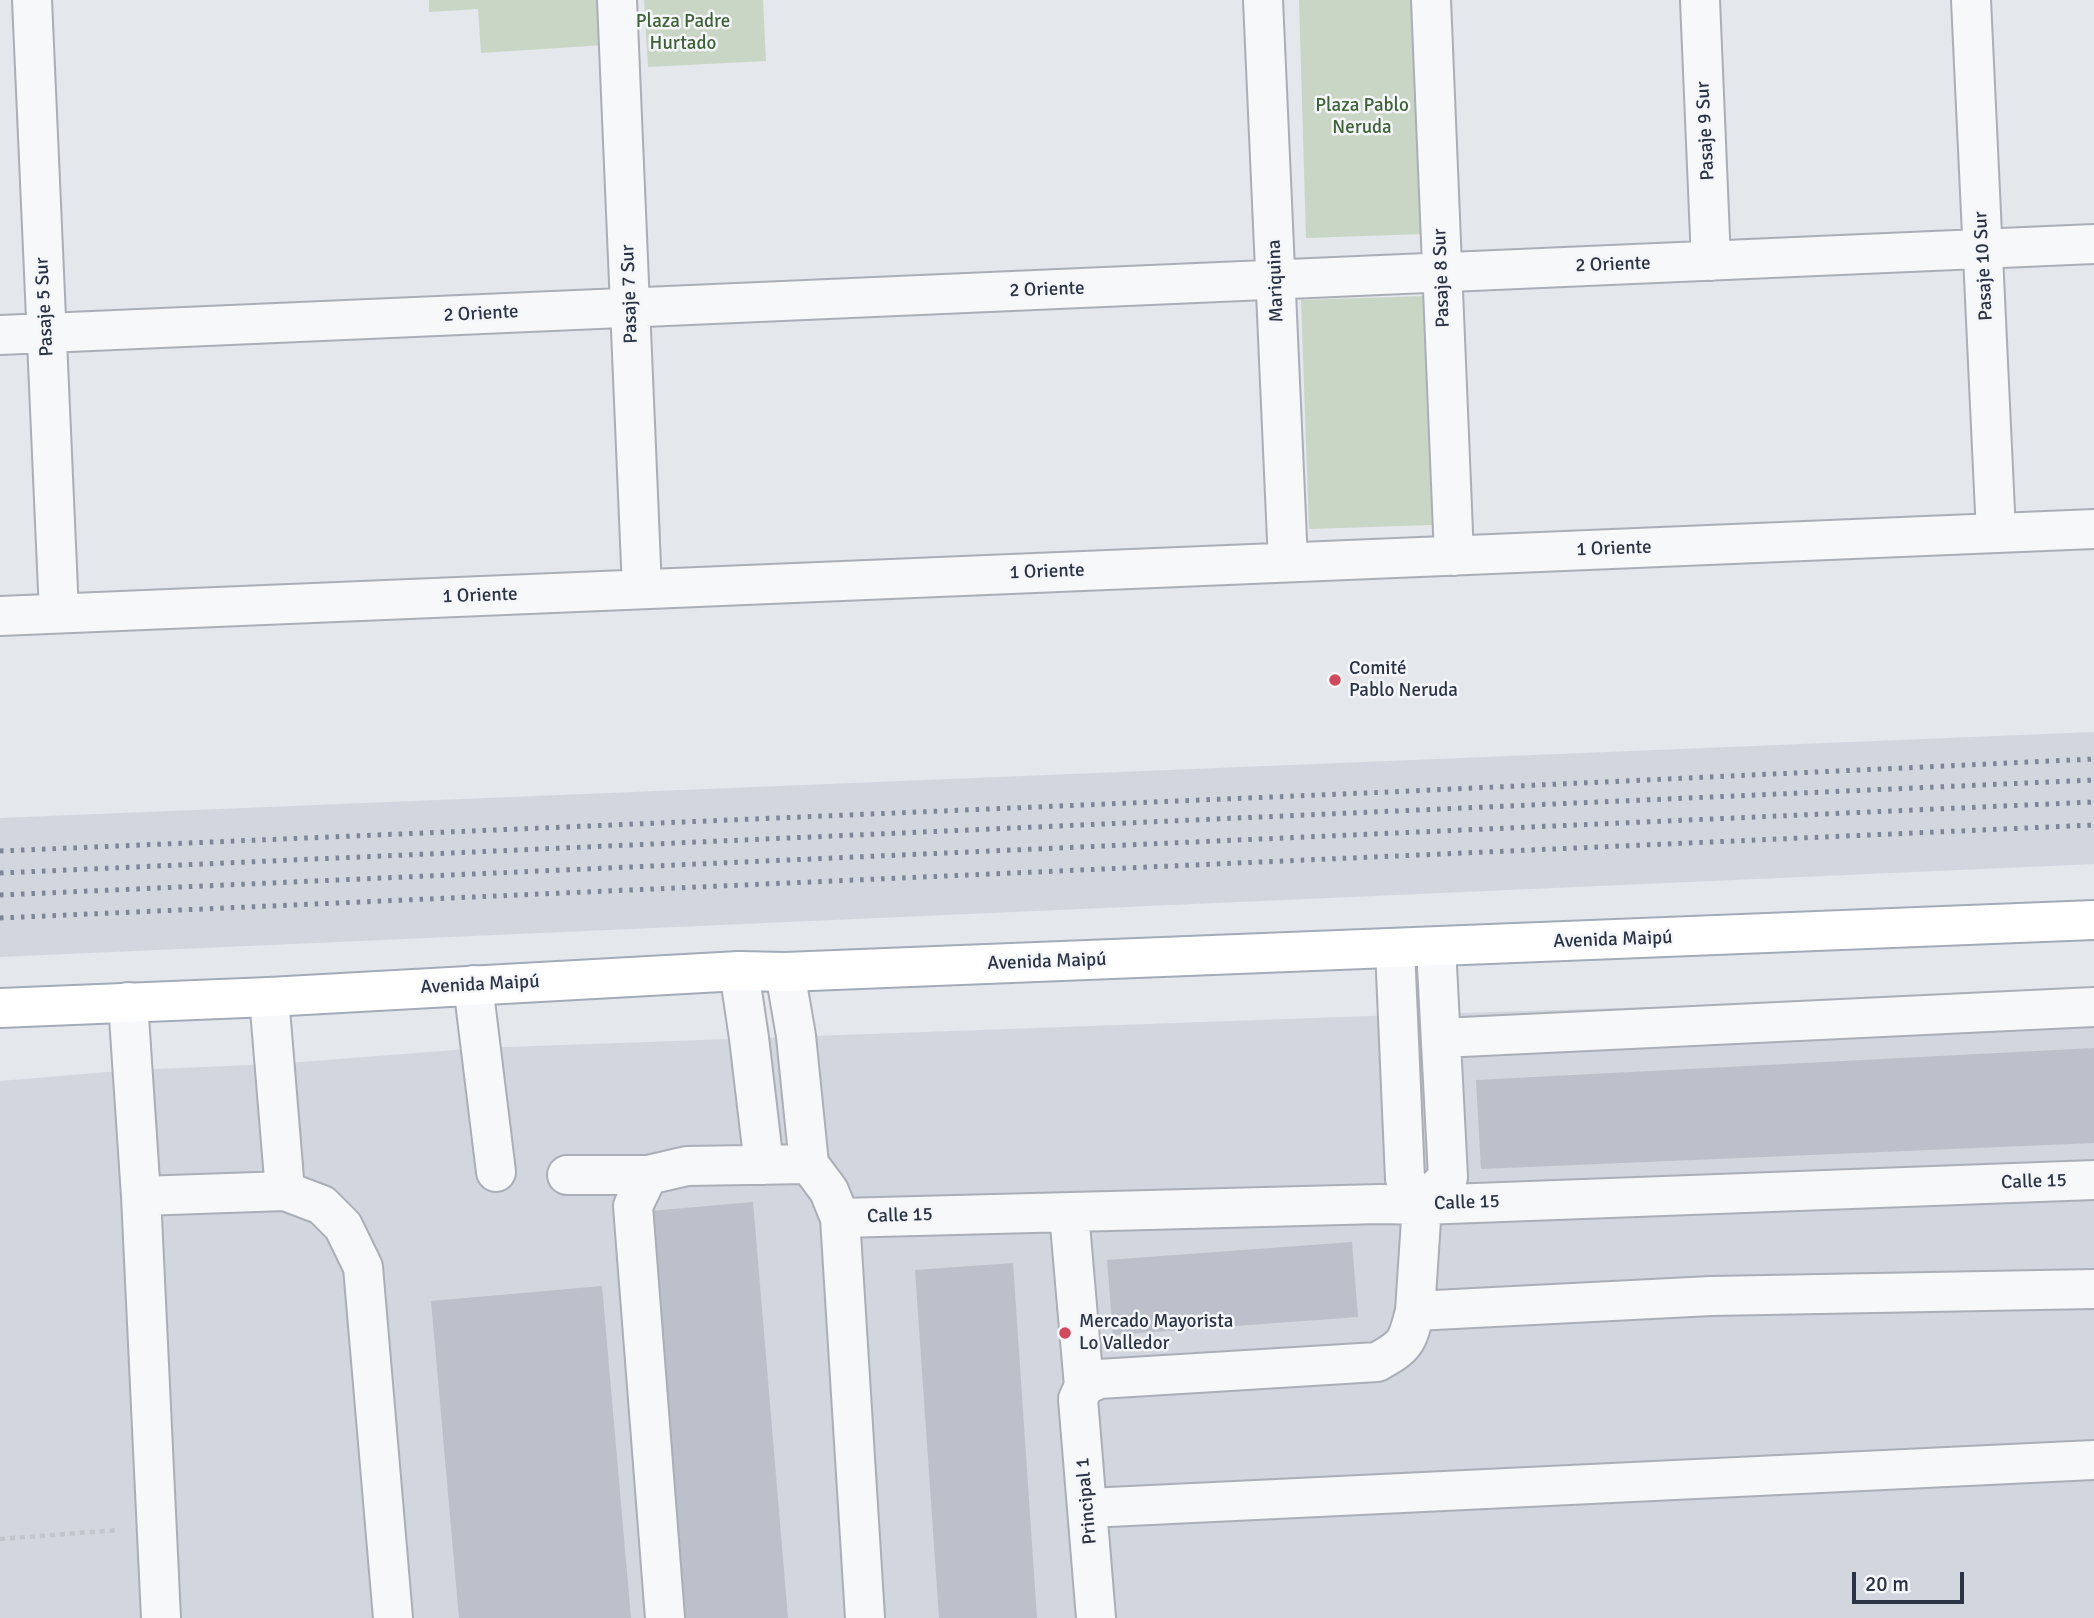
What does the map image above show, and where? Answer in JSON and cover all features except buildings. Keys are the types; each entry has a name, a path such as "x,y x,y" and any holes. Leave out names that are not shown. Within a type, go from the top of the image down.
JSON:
{"main road":[{"name":"Avenida Maipú","path":"0,1008 268,997 739,971 785,972 2094,920"}],"street":[{"name":"Pasaje 5 Sur","path":"32,0 59,613"},
{"name":"Pasaje 7 Sur","path":"617,0 642,589"},
{"name":"Mariquina","path":"1263,0 1288,562"},
{"name":"Pasaje 8 Sur","path":"1431,0 1454,555"},
{"name":"Pasaje 9 Sur","path":"1700,0 1712,261"},
{"name":"Pasaje 10 Sur","path":"1971,0 1996,533"},
{"name":"2 Oriente","path":"0,335 2094,244"},
{"name":"1 Oriente","path":"0,616 2094,529"},
{"path":"1422,1205 1448,1177 1437,947"},
{"path":"1084,1387 1099,1379 1377,1362 1401,1348 1410,1331 1415,1311 1422,1205 1405,1179 1395,949"},
{"path":"739,971 764,1165"},
{"path":"785,972 796,1036 809,1164 829,1191 840,1218 865,1618"},
{"path":"473,985 496,1172"},
{"path":"268,997 285,1191"},
{"path":"128,1002 141,1196 161,1618"},
{"path":"1441,1038 2094,1007"},
{"path":"567,1175 648,1175 687,1166 809,1164"},
{"path":"648,1175 632,1206 665,1618"},
{"name":"Calle 15","path":"840,1218 1422,1205 2094,1180"},
{"path":"141,1196 285,1191 322,1205 343,1226 363,1267 393,1618"},
{"name":"Principal 1","path":"1069,1213 1084,1387 1078,1399 1096,1618"},
{"path":"1415,1311 1711,1297 2094,1289"},
{"path":"1088,1508 2094,1460"}],"path":[{"path":"0,1539 157,1527"}],"shaded area":[{"path":"2094,732 2094,864 0,957 0,818"},
{"name":"Mercado Mayorista Lo Valledor","path":"2094,993 2094,1618 0,1618 0,1081 480,1048"}],"green space":[{"name":"Plaza Padre Hurtado","path":"429,0 602,0 604,45 481,53 478,9 429,12"},
{"name":"Plaza Padre Hurtado","path":"644,0 763,0 766,61 648,67"},
{"name":"Plaza Pablo Neruda","path":"1299,0 1418,0 1425,234 1306,238"},
{"path":"1424,296 1432,525 1309,529 1301,300"}],"railway":[{"path":"0,851 2094,759"},
{"path":"0,873 2094,780"},
{"path":"0,895 2094,802"},
{"path":"0,918 2094,825"}],"place":[{"name":"Comité Pablo Neruda","path":"1335,680"},
{"name":"Mercado Mayorista Lo Valledor","path":"1065,1333"}]}
